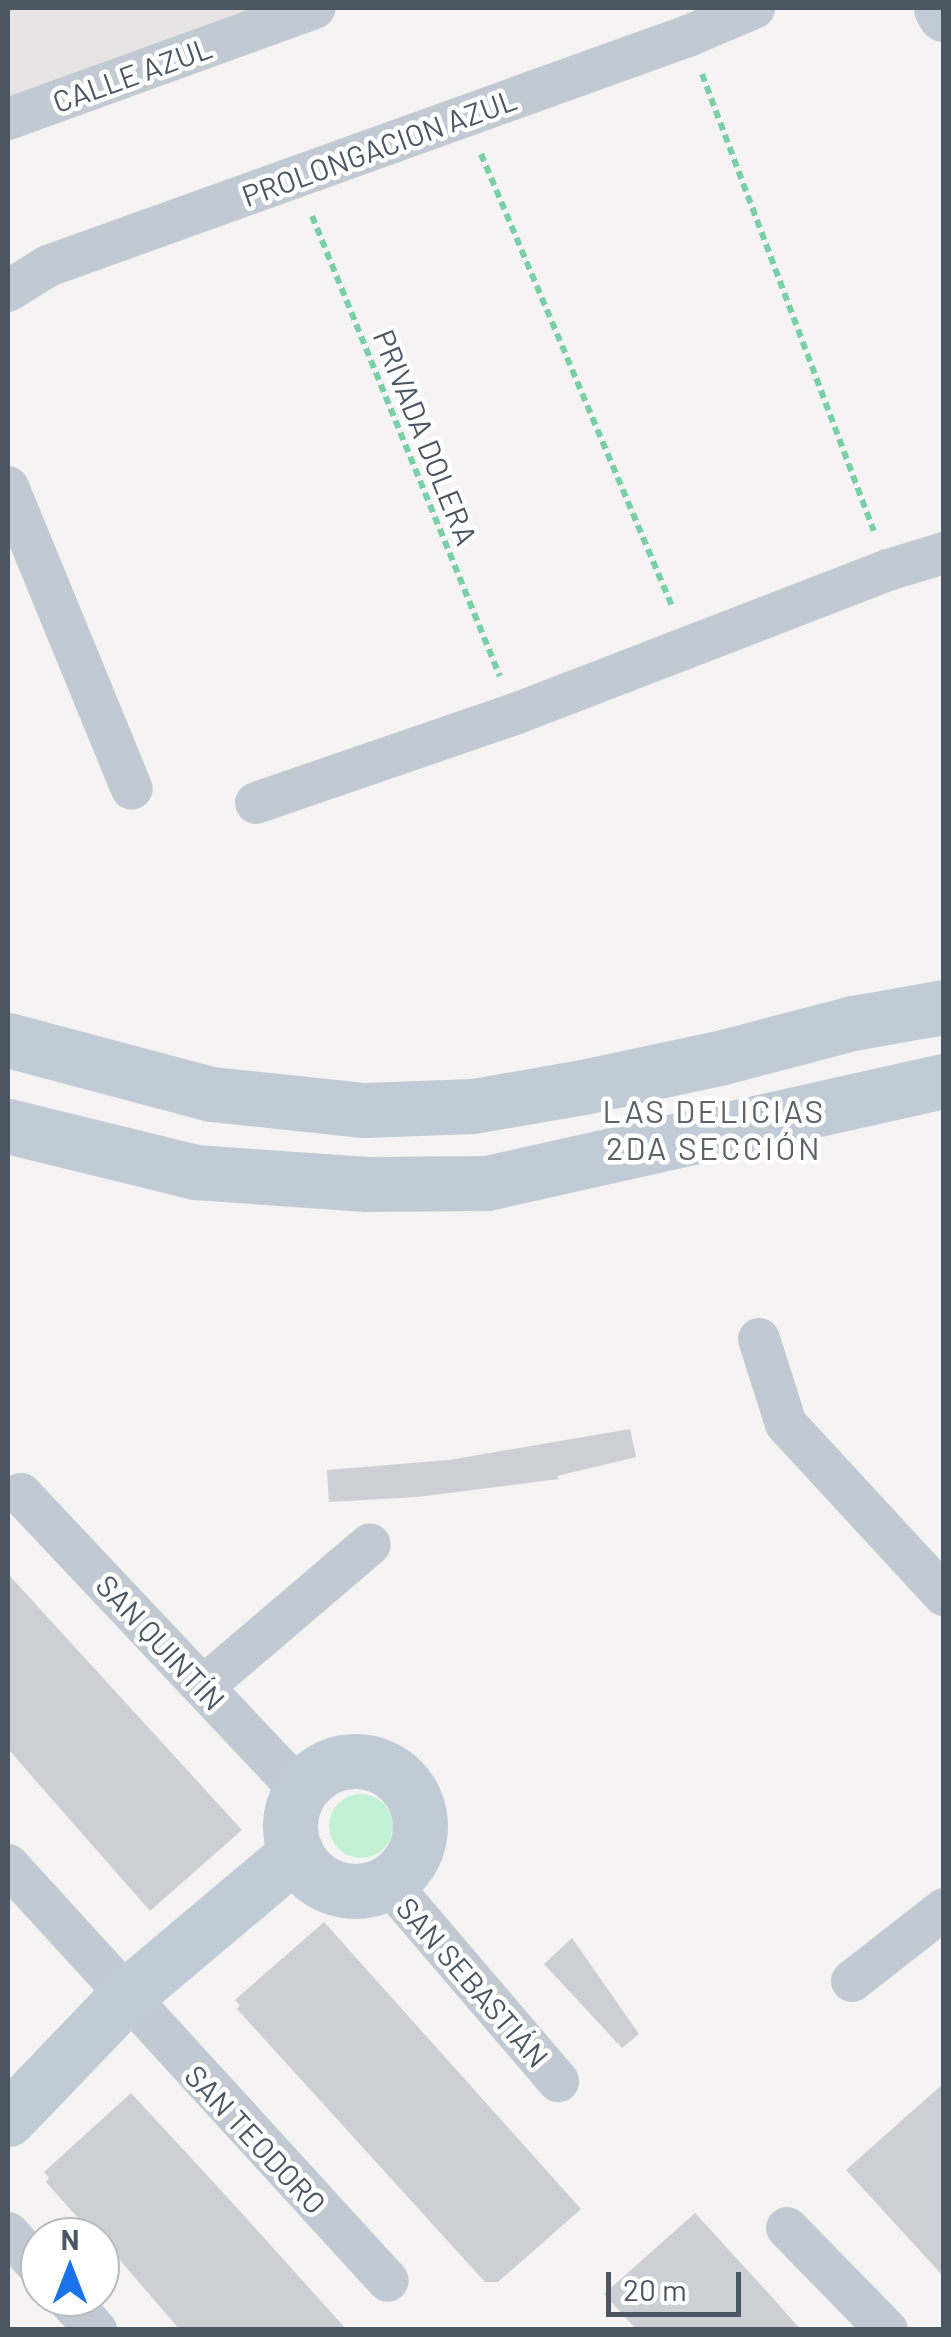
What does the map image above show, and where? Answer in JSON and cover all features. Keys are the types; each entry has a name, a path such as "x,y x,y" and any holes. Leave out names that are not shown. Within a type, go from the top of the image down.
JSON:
{"main road":[{"path":"8,1040 211,1094 364,1110 473,1106 722,1058 853,1023 944,1007"},
{"path":"8,1126 89,1150 195,1172 367,1184 487,1183 944,1081"},
{"path":"334,1764 376,1764 396,1774 414,1800 421,1830 416,1851 388,1882 346,1890 308,1871 296,1853 292,1810 300,1790 334,1764"},
{"path":"8,2120 125,1997 296,1853"}],"street":[{"name":"CALLE AZUL","path":"8,120 314,8"},
{"name":"PROLONGACION AZUL","path":"8,291 48,266 688,36 754,8"},
{"path":"8,487 132,789"},
{"path":"256,803 515,714 888,570 944,554"},
{"path":"759,1339 786,1424 944,1594"},
{"name":"SAN QUINTÍN","path":"22,1494 300,1790"},
{"path":"204,1686 370,1544"},
{"name":"SAN TEODORO","path":"8,1865 388,2281"},
{"name":"SAN SEBASTIÁN","path":"388,1882 558,2081"},
{"path":"852,1981 944,1909"},
{"path":"787,2228 887,2330"}],"path":[{"path":"688,36 888,570"},
{"path":"465,116 690,646"},
{"name":"PRIVADA DOLERA","path":"296,177 515,714"}],"shaded area":[{"path":"8,8 259,8 8,100"}],"green space":[{"path":"361,1794 383,1804 393,1826 383,1848 361,1858 339,1848 329,1826 339,1804"}],"building":[{"path":"630,1429 636,1457 557,1476 559,1479 417,1497 329,1502 327,1470 449,1460"},
{"path":"8,1574 242,1830 150,1911 8,1749"},
{"path":"324,1922 581,2209 498,2282 485,2282 237,2009 240,2005 235,2000"},
{"path":"572,1938 639,2034 622,2048 544,1964"},
{"path":"944,2083 944,2277 846,2170"},
{"path":"131,2093 347,2330 180,2330 120,2260 120,2217 77,2217 46,2182 49,2178 44,2172"},
{"path":"695,2213 801,2330 637,2330 604,2294"}],"district":[{"name":"LAS DELICIAS 2DA SECCIÓN","path":"714,1130"}]}
